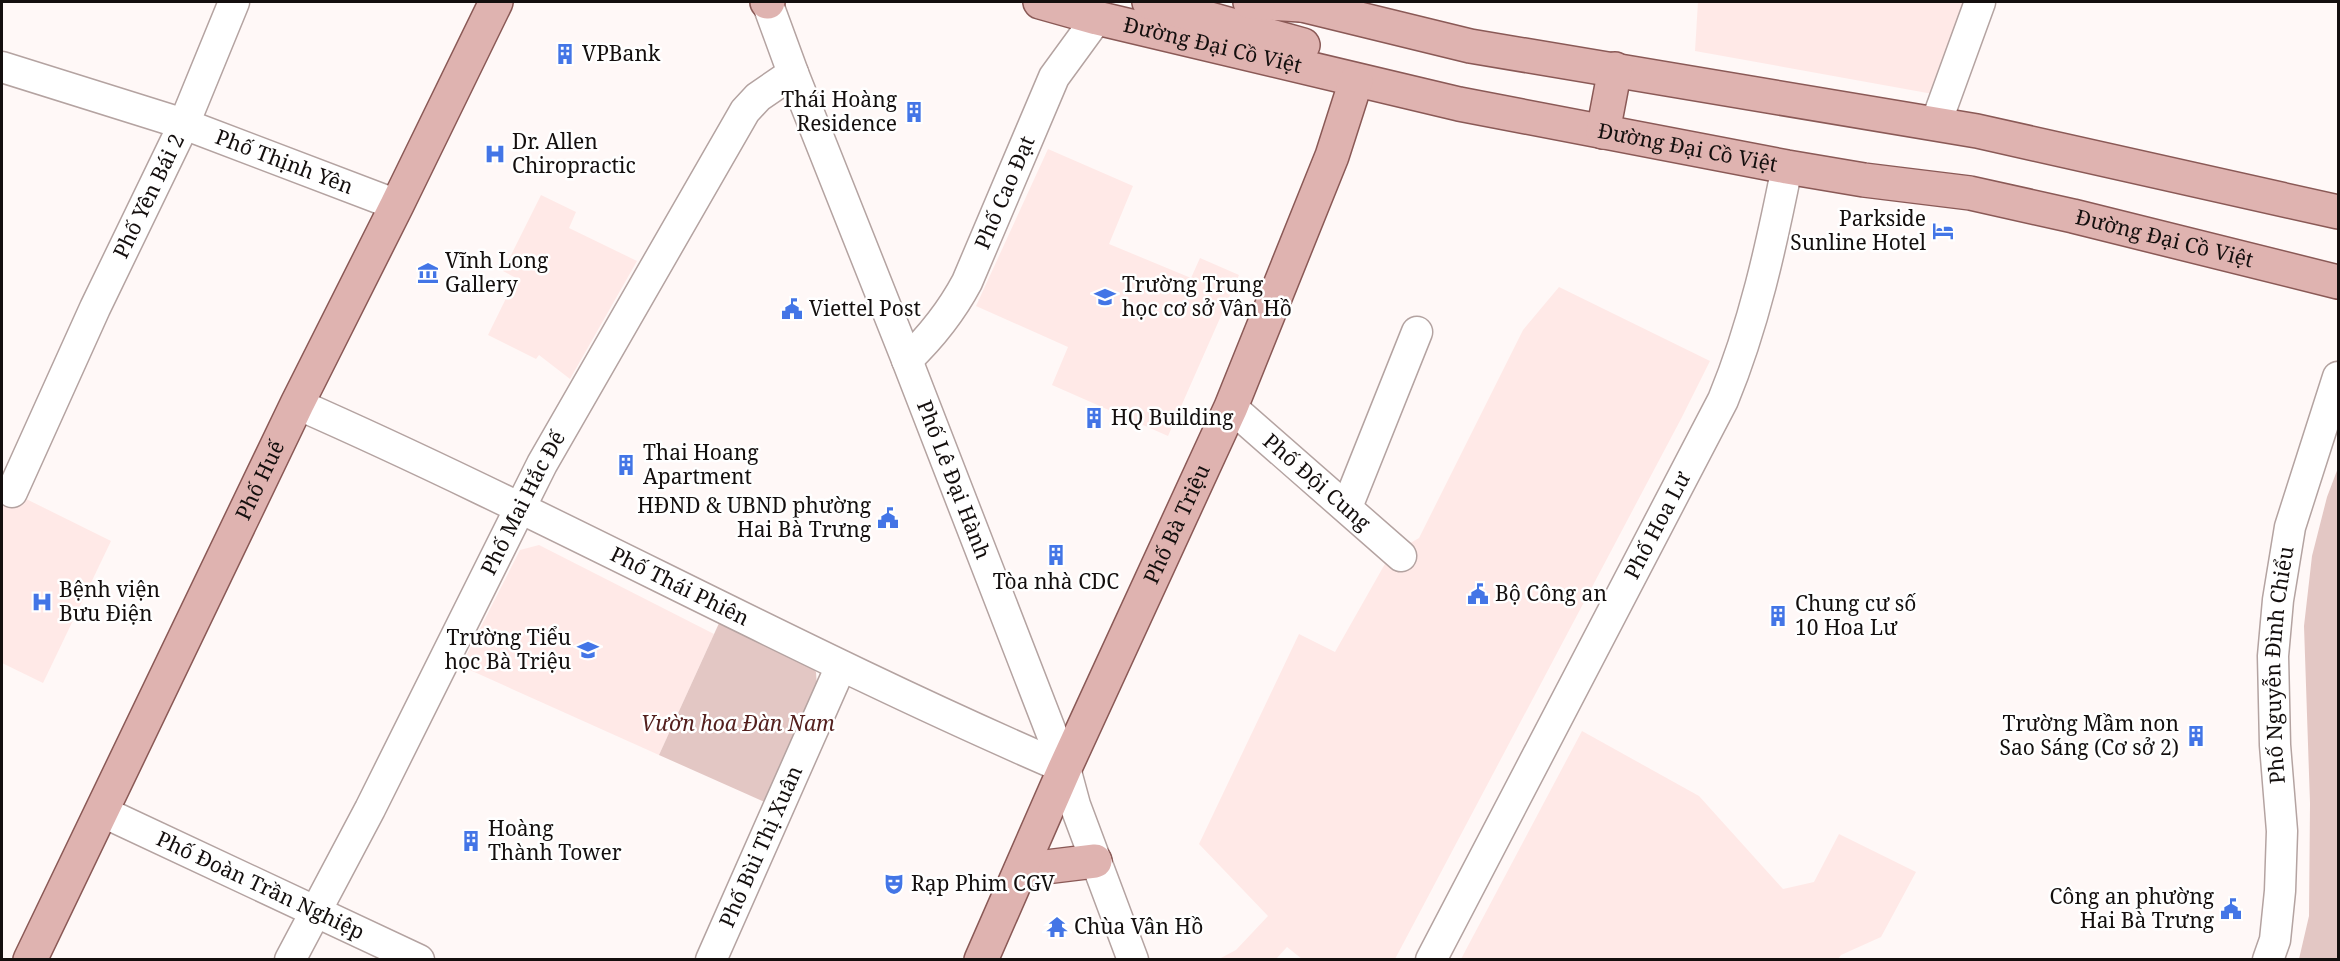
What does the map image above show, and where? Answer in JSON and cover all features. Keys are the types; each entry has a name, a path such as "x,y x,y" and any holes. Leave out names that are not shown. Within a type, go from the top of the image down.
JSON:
{"main road":[{"name":"Phố Huế","path":"30,960 297,404 496,2"},
{"name":"Đường Đại Cồ Việt","path":"1040,2 1097,18 1459,104 1787,167 1864,180 1970,193 2073,216 2338,282"},
{"path":"1149,2 1342,54 1392,88"},
{"path":"1250,2 1295,3 1470,46 1935,123 2338,212"},
{"path":"1603,132 1615,69"},
{"name":"Phố Bà Triệu","path":"981,960 1065,768 1232,407 1332,156 1356,81"},
{"path":"1021,870 1095,861"}],"street":[{"name":"Phố Yên Bái 2","path":"12,492 95,308 184,124 234,2"},
{"name":"Phố Lê Đại Hành","path":"767,2 1065,768 1075,805 1133,960"},
{"path":"1935,123 1980,2"},
{"name":"Phố Cao Đạt","path":"908,360 930,338 952,308 967,282 1054,77 1097,18"},
{"name":"Phố Thịnh Yên","path":"2,67 184,124 397,205"},
{"name":"Phố Mai Hắc Đế","path":"290,960 370,809 542,464 745,111 758,97 793,73"},
{"name":"Phố Hoa Lư","path":"1431,960 1723,400 1756,305 1787,167"},
{"path":"1347,507 1417,332"},
{"name":"Phố Nguyễn Đình Chiểu","path":"2268,960 2275,940 2283,831 2276,745 2274,667 2278,600 2290,527 2338,377"},
{"name":"Phố Thái Phiên","path":"297,404 519,508 840,666 1065,768"},
{"name":"Phố Đội Cung","path":"1232,407 1401,556"},
{"name":"Phố Bùi Thị Xuân","path":"711,960 840,666"},
{"name":"Phố Đoàn Trần Nghiệp","path":"101,811 419,960"}],"shaded area":[{"path":"1698,2 1980,2 1944,96 1695,51"},
{"name":"Trường Trung học cơ sở Vân Hồ","path":"1048,149 1133,186 1109,244 1191,278 1200,258 1239,275 1168,436 1052,385 1068,347 976,306"},
{"path":"541,195 576,212 569,228 637,261 570,379 539,355 536,359 488,335 516,278 503,271"},
{"name":"Bộ Công an","path":"1559,287 1710,361 1682,417 1395,959 1302,959 1287,947 1276,959 1219,959 1236,950 1268,916 1199,844 1299,634 1335,652 1390,555 1419,538 1523,330"},
{"name":"Bệnh viện Bưu Điện","path":"2,487 111,541 43,683 2,663"},
{"name":"Trường Tiểu học Bà Triệu","path":"539,545 714,634 659,755 461,666 520,550"},
{"path":"1582,731 1699,796 1783,889 1814,882 1839,834 1916,872 1881,937 1841,955 1838,959 1461,959"}],"green space":[{"path":"2338,468 2338,959 2299,959 2309,916 2310,803 2304,626 2312,556 2327,497"},
{"name":"Vườn hoa Đàn Nam","path":"720,621 810,665 816,672 817,688 767,803 659,755"}],"place":[{"name":"VPBank","path":"565,54"},
{"name":"Thái Hoàng Residence","path":"914,112"},
{"name":"Dr. Allen Chiropractic","path":"495,154"},
{"name":"Parkside Sunline Hotel","path":"1943,231"},
{"name":"Vĩnh Long Gallery","path":"428,273"},
{"name":"Trường Trung học cơ sở Vân Hồ","path":"1105,297"},
{"name":"Viettel Post","path":"792,309"},
{"name":"HQ Building","path":"1094,418"},
{"name":"Thai Hoang Apartment","path":"626,465"},
{"name":"HĐND & UBND phường Hai Bà Trưng","path":"888,518"},
{"name":"Tòa nhà CDC","path":"1056,555"},
{"name":"Bộ Công an","path":"1478,594"},
{"name":"Bệnh viện Bưu Điện","path":"42,602"},
{"name":"Chung cư số 10 Hoa Lư","path":"1778,616"},
{"name":"Trường Tiểu học Bà Triệu","path":"588,650"},
{"name":"Trường Mầm non Sao Sáng (Cơ sở 2)","path":"2196,736"},
{"name":"Hoàng Thành Tower","path":"471,841"},
{"name":"Rạp Phim CGV","path":"894,884"},
{"name":"Công an phường Hai Bà Trưng","path":"2231,909"},
{"name":"Chùa Vân Hồ","path":"1057,927"}]}
